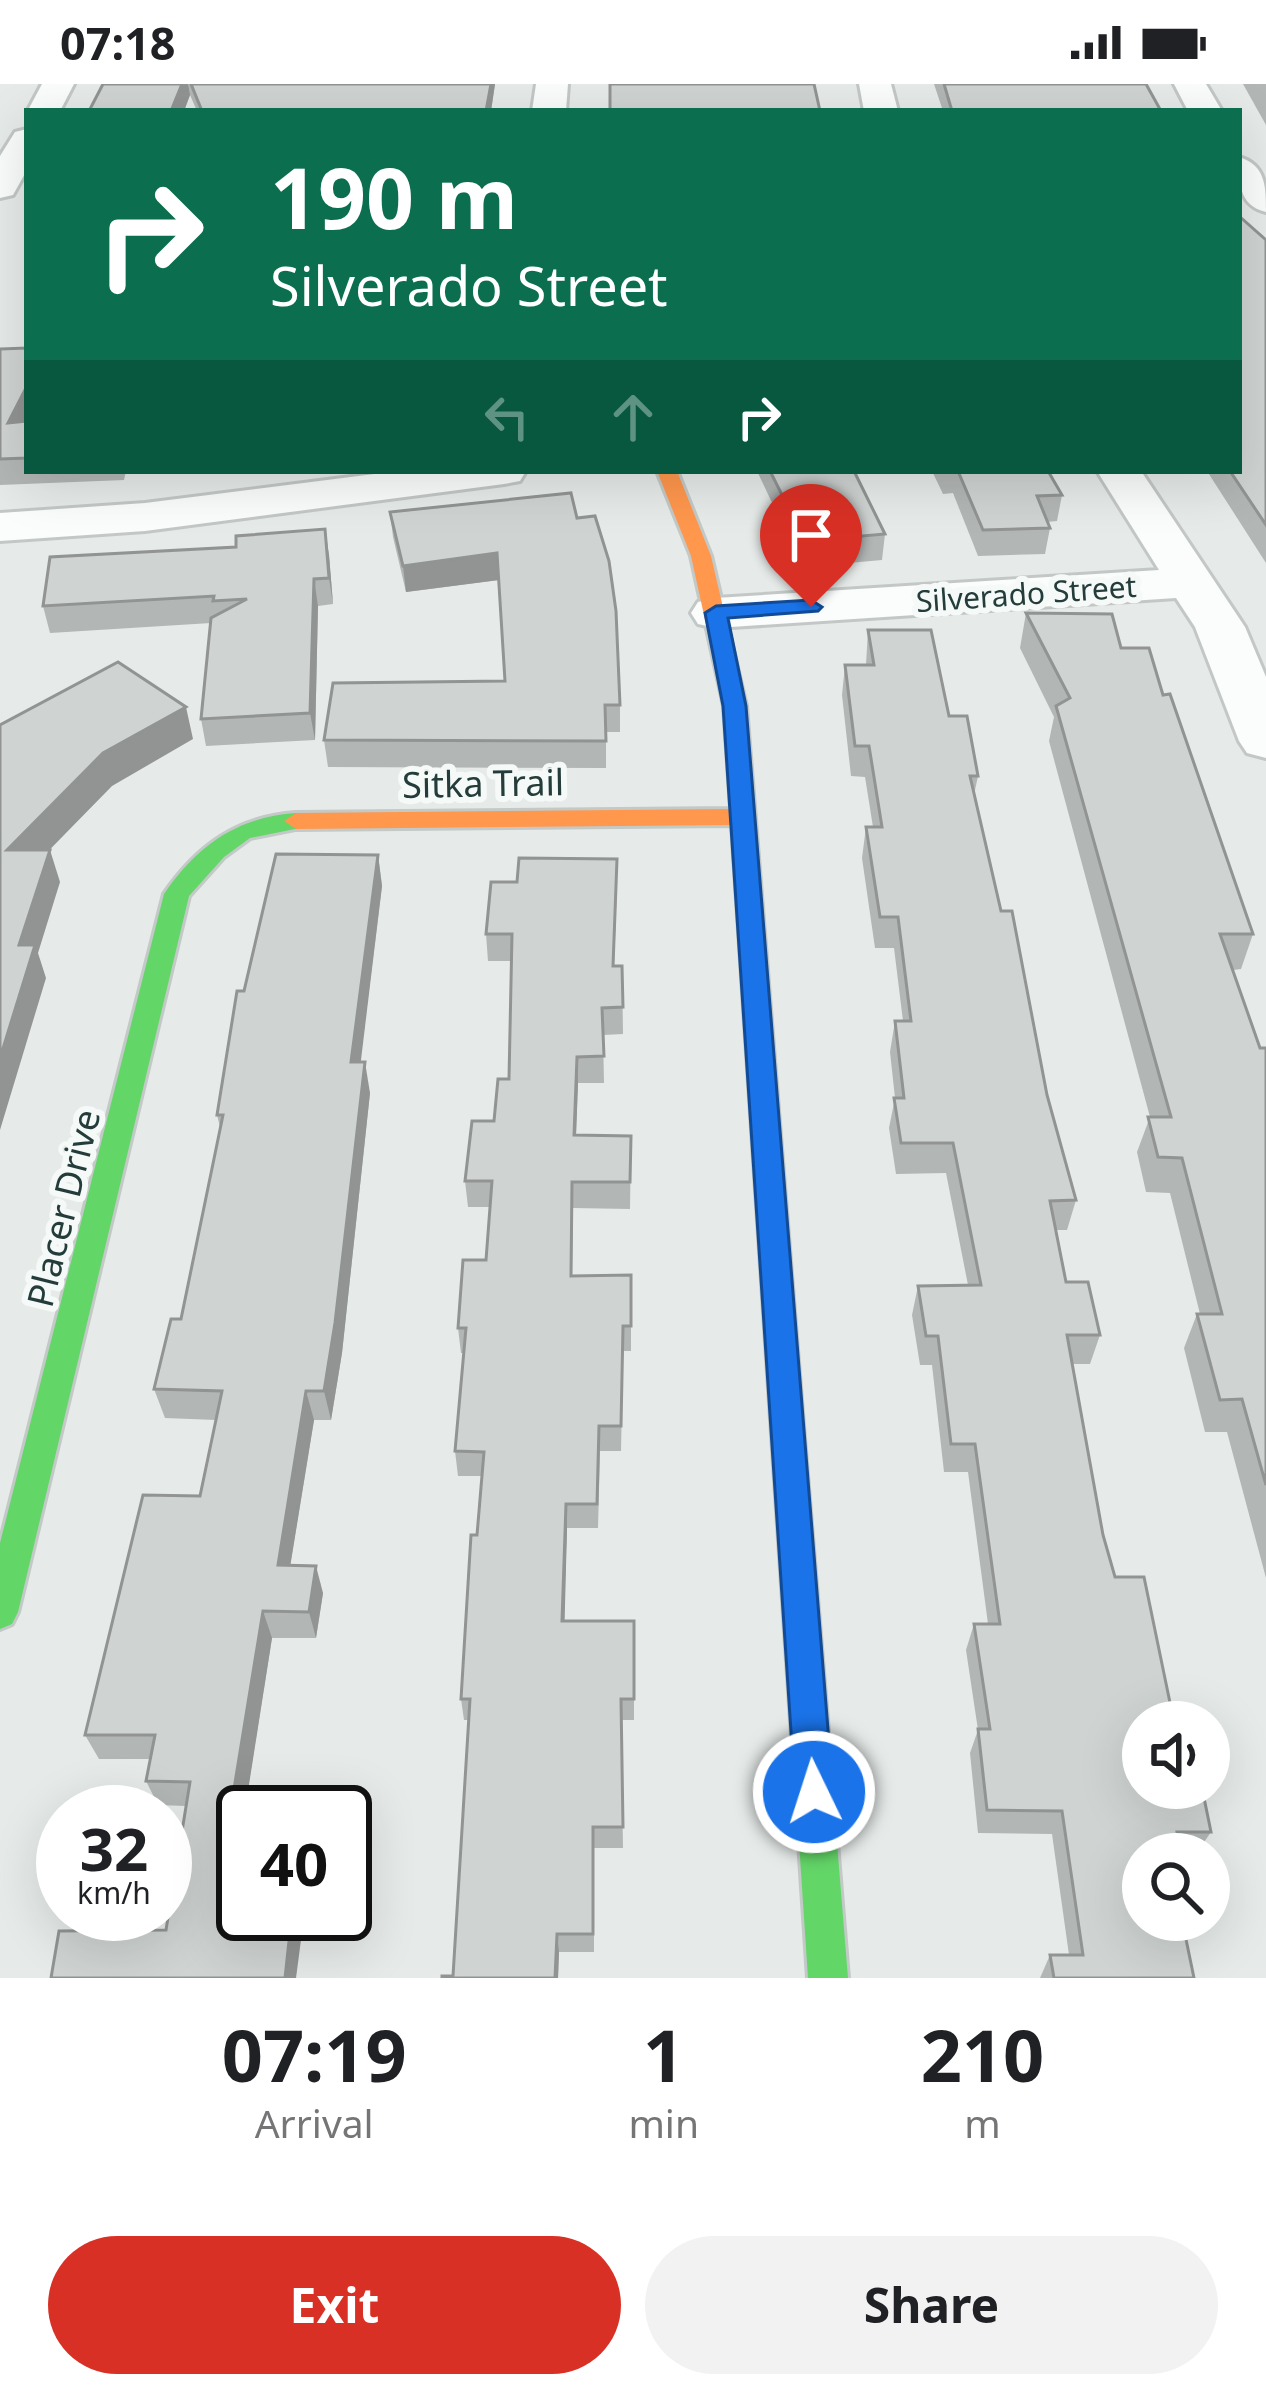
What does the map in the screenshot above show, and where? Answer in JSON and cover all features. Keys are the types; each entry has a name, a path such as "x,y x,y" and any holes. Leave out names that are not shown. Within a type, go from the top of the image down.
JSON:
{"street":[{"path":"0,187 24,144"},
{"path":"1242,172 1266,201"},
{"path":"0,527 146,517 481,474"},
{"path":"669,474 680,495 716,613 735,706 828,1978"},
{"path":"1121,474 1220,627 1266,741"},
{"name":"Silverado Street","path":"716,613 1192,582"},
{"name":"Sitka Trail","path":"227,837 271,821 742,817"},
{"name":"Placer Drive","path":"0,1612 177,894 227,837"}],"building":[{"path":"103,84 182,84 172,108 91,108"},
{"path":"191,84 491,84 487,108 201,108"},
{"path":"610,84 814,84 819,108 610,108"},
{"path":"944,84 1146,84 1159,108 951,108"},
{"path":"1242,219 1266,240 1266,525 1232,474 1242,474"},
{"path":"24,348 24,392 8,423 24,421 24,458 0,459 0,349"},
{"path":"772,474 855,474 885,534 818,540 807,518 794,519"},
{"path":"959,474 1050,474 1062,495 1037,496 1050,528 983,530"},
{"path":"571,493 577,518 595,516 609,561 620,705 605,705 606,741 324,740 333,683 505,681 497,553 403,566 390,512"},
{"path":"325,529 329,578 314,579 310,713 201,719 211,618 247,599 213,601 214,596 43,606 50,557 236,547 236,536"},
{"path":"1026,613 1112,614 1121,648 1149,648 1163,695 1170,694 1253,934 1220,934 1260,1048 1266,1048 1266,1485 1242,1399 1220,1400 1197,1314 1222,1314 1182,1158 1158,1157 1148,1117 1171,1117 1056,706 1070,698"},
{"path":"868,630 931,630 949,716 967,716 978,776 970,776 1001,911 1012,911 1047,1095 1076,1200 1050,1201 1066,1282 1088,1282 1100,1335 1067,1335 1103,1535 1115,1577 1144,1577 1170,1701 1122,1701 1122,1809 1206,1809 1211,1832 1122,1833 1122,1941 1186,1941 1194,1978 1054,1978 1050,1955 1083,1955 1062,1811 987,1810 978,1729 990,1729 974,1624 1000,1624 975,1444 951,1444 938,1336 926,1336 918,1286 981,1285 953,1143 901,1143 894,1098 904,1098 895,1021 911,1021 898,917 880,917 866,827 882,827 869,746 855,746 845,665 874,665"},
{"path":"118,662 186,707 103,753 7,850 50,850 19,945 35,945 0,1058 0,725"},
{"path":"276,854 378,855 351,1062 365,1062 335,1323 324,1391 306,1391 278,1565 316,1566 309,1612 263,1611 235,1785 216,1785 216,1941 289,1941 285,1978 51,1978 57,1941 192,1941 192,1785 146,1781 155,1735 85,1735 143,1495 200,1496 222,1391 154,1389 171,1319 181,1319 223,1115 217,1115 237,991 244,991"},
{"path":"519,858 617,859 613,966 622,966 623,1007 602,1008 604,1056 577,1057 574,1135 631,1136 630,1182 572,1182 571,1276 631,1275 631,1326 623,1326 621,1426 599,1426 597,1504 566,1504 562,1621 634,1621 634,1699 621,1699 623,1827 593,1827 593,1934 557,1934 555,1978 442,1978 453,1976 470,1699 461,1699 471,1535 477,1535 484,1452 455,1451 466,1328 458,1328 463,1260 486,1260 492,1181 465,1181 472,1121 494,1121 498,1079 509,1079 512,934 486,934 491,882 517,882"}],"traffic: fast":[{"path":"0,1612 177,894 215,852 241,832 296,821"},
{"path":"789,1450 828,1978"}],"traffic: slow":[{"path":"668,474 701,556 735,706 789,1450"},
{"path":"296,821 742,817"}],"route":[{"path":"811,607 716,613 735,706 814,1792"}]}
